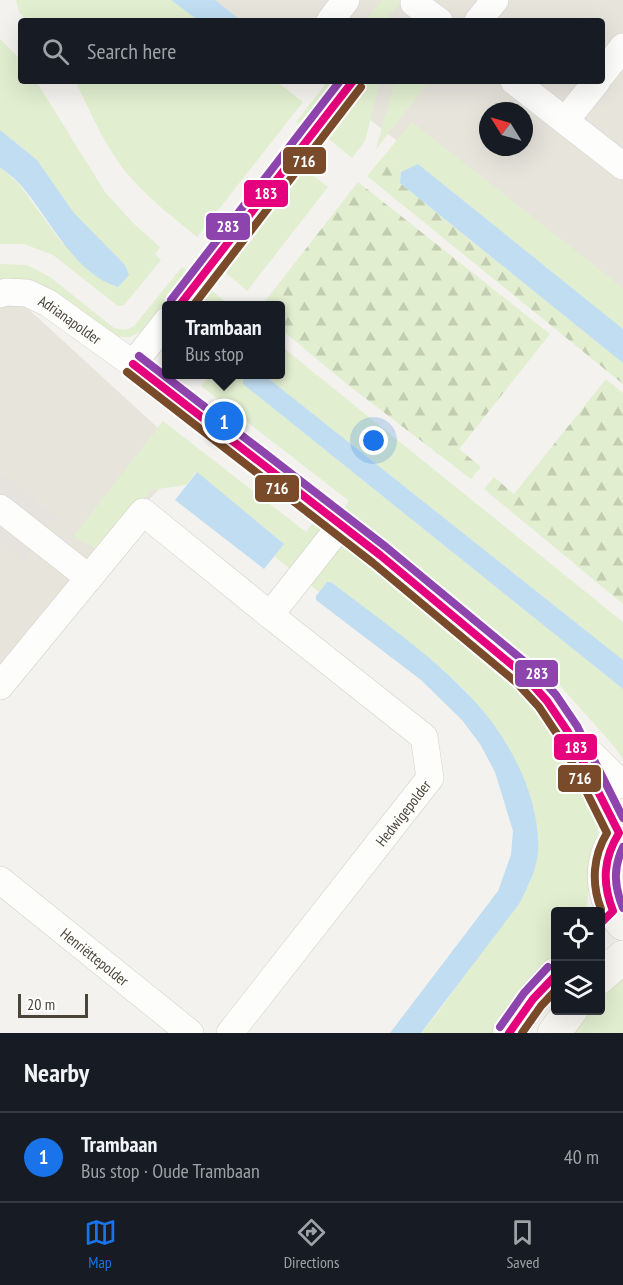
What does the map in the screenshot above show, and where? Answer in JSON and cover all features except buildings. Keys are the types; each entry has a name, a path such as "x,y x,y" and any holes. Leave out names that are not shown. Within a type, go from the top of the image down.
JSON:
{"main road":[{"path":"612,920 603,877 607,854 621,830"},
{"path":"605,973 623,957"},
{"path":"509,1033 551,979"},
{"path":"554,1033 568,1015"}],"street":[{"path":"332,18 346,0"},
{"path":"480,18 495,0"},
{"path":"410,8 432,18"},
{"path":"605,70 623,47"},
{"path":"183,301 351,84"},
{"path":"518,84 623,166"},
{"path":"565,121 595,84"},
{"name":"Adrianapolder","path":"0,294 27,293 48,303 133,364 341,525 524,675 547,701 568,732"},
{"path":"133,364 162,327"},
{"path":"0,508 89,578"},
{"name":"Hedwigepolder","path":"0,686 143,512 424,737 430,778 230,1033"},
{"path":"270,615 341,525"},
{"path":"568,732 623,785"},
{"path":"568,732 621,830"},
{"name":"Henriëttepolder","path":"0,880 190,1033"}],"shaded area":[{"path":"215,0 623,0 623,316 324,84 605,84 605,18 238,18"},
{"path":"0,283 183,451 159,489 102,551 0,677"},
{"path":"0,473 58,519 41,528 29,542 25,561 0,541"}],"green space":[{"path":"16,0 171,0 195,18 24,18 19,12"},
{"path":"382,0 402,0 388,18 367,18"},
{"path":"0,39 18,57 18,84 38,84 105,192 133,223 160,247 155,254 161,260 124,305 118,306 53,255 24,244 0,244 0,167 18,183 62,243 125,265 74,213 37,160 0,130"},
{"path":"76,84 280,84 303,102 197,237 162,209 131,178 114,156"},
{"path":"326,84 336,84 302,126 296,122"},
{"path":"363,84 379,84 365,141 352,158 323,134"},
{"path":"394,84 428,84 376,149"},
{"path":"412,122 623,288 623,329 418,164 401,172 383,157"},
{"path":"383,157 401,172 400,183 623,363 623,384 367,176"},
{"path":"302,161 303,168 328,187 247,291 219,267"},
{"path":"358,182 550,334 459,449 481,467 471,479 348,385 285,332 285,301 265,301"},
{"path":"0,264 27,265 50,277 114,328 126,330 134,326 182,267 188,272 165,301 162,301 162,305 142,331 130,337 118,337 0,285"},
{"path":"206,286 224,301 195,301"},
{"path":"285,349 623,622 623,660 269,379 285,379"},
{"path":"207,379 243,379 243,384 623,689 623,759 546,670 341,512 349,501 201,386"},
{"path":"606,379 623,393 623,604 484,489 494,477 514,494"},
{"path":"163,421 306,532 315,520 519,683 543,715 592,802 596,811 598,831 589,880 587,907 551,907 551,958 493,1033 421,1033 530,883 538,854 536,823 527,787 467,692 440,667 331,582 327,582 319,592 274,556 284,544 196,472 186,485 151,490 102,551 73,537"},
{"path":"623,975 623,1033 574,1033 588,1015 605,1015 605,995"}],"water":[{"path":"171,0 215,0 238,18 195,18"},
{"path":"0,130 37,160 74,213 125,265 129,275 118,287 102,280 74,256 29,195 0,167"},
{"path":"418,164 623,329 623,363 400,183 401,172"},
{"path":"243,379 269,379 623,660 623,689 243,384"},
{"path":"197,472 284,544 264,569 175,500"},
{"path":"327,582 331,582 417,648 450,676 480,707 494,725 518,765 534,809 537,860 519,904 421,1033 390,1033 498,891 511,855 513,831 495,772 480,744 462,720 421,680 316,600 316,596"}],"transit line":[{"name":"283","path":"171,300 338,84"},
{"name":"183","path":"183,301 351,84"},
{"name":"716","path":"197,301 361,87"},
{"name":"283","path":"139,356 162,374"},
{"name":"183","path":"133,364 380,555 524,675 547,701 568,732 619,833 607,862 607,891 613,911 605,919"},
{"name":"716","path":"127,372 373,563 517,683 539,707 559,737 607,833 596,860 595,870 600,907"},
{"name":"283","path":"169,379 386,547 531,667 556,695 577,726 623,818"},
{"name":"283","path":"623,847 616,870 618,892 623,908"},
{"name":"283","path":"500,1027 524,993 548,967"},
{"name":"183","path":"509,1033 533,999 551,980"},
{"name":"716","path":"522,1033 551,995"}],"place":[{"name":"Trambaan","path":"224,421"}]}
